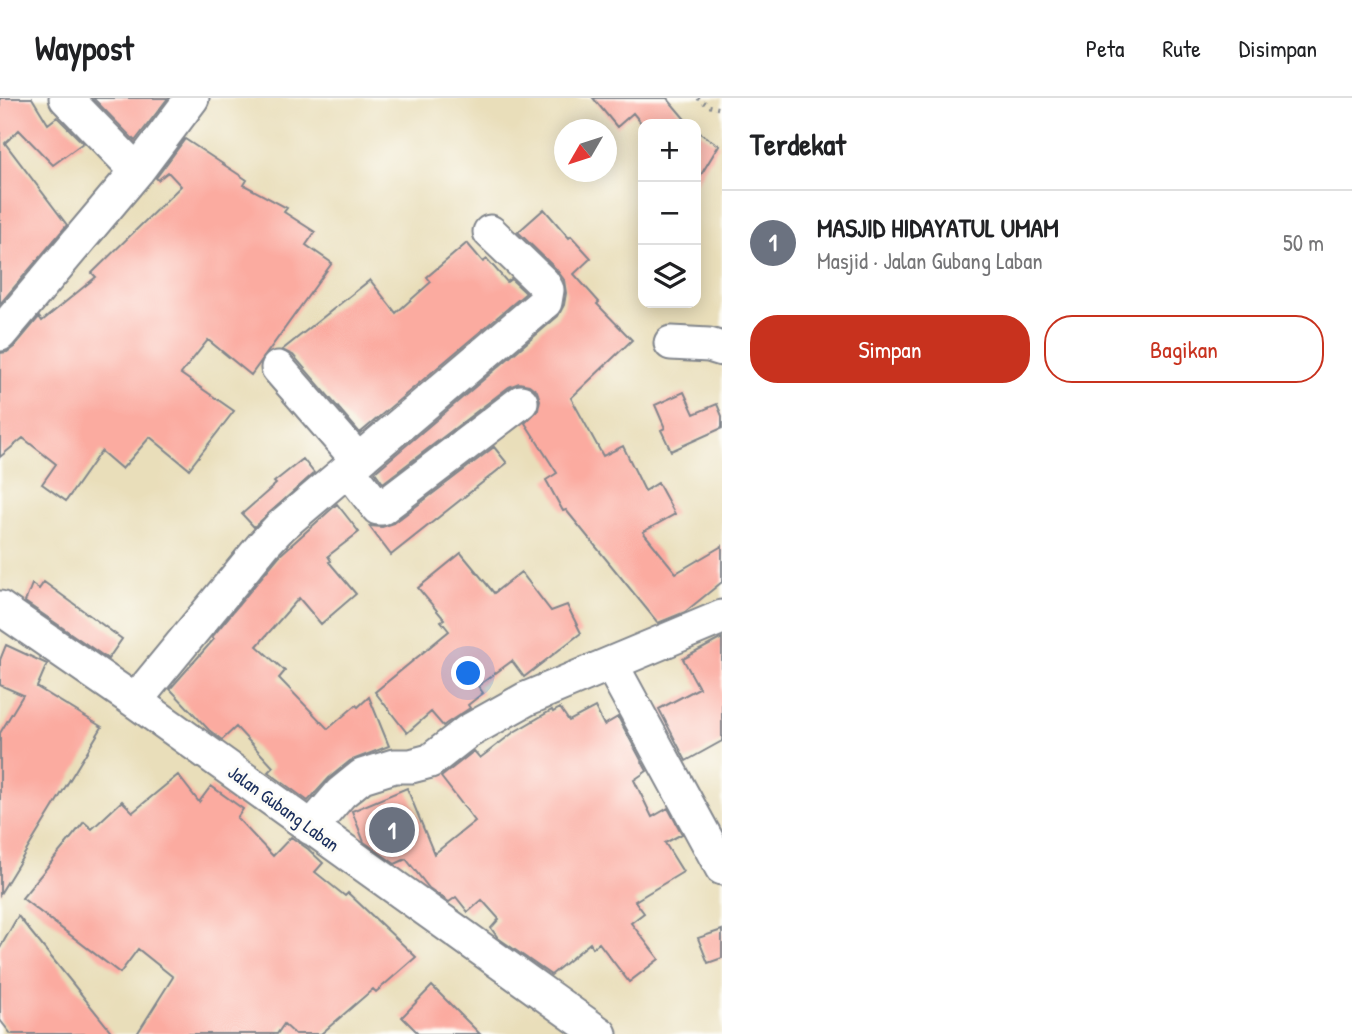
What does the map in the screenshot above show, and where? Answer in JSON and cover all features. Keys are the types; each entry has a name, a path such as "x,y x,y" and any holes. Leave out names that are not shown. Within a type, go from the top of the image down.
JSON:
{"street":[{"path":"66,98 137,171"},
{"path":"0,334 137,171 192,98"},
{"path":"135,701 264,544 545,302 547,290 543,283 490,232"},
{"path":"671,344 709,345 722,349"},
{"path":"278,368 353,465 372,502 378,508 382,508 522,402"},
{"name":"Jalan Gubang Laban","path":"0,608 135,701 600,1034"},
{"path":"311,828 341,793 362,776 394,766 411,766 430,761 467,732 526,699 722,617"},
{"path":"611,664 722,868"}],"path":[{"path":"698,98 709,106 722,109"}],"building":[{"path":"0,98 32,98 48,124 57,117 83,143 53,165 19,130 5,143 67,225 0,304"},
{"path":"93,98 168,98 135,141"},
{"path":"593,98 667,98 685,119 638,119 633,113 617,127 617,119 610,119"},
{"path":"701,134 719,145 701,175"},
{"path":"185,139 247,180 244,185 287,208 284,212 315,232 306,245 332,263 251,375 208,340 181,374 234,411 189,469 150,437 122,469 101,451 66,501 42,484 56,464 23,438 0,457 0,353 14,347 39,317 42,321 96,277 92,273 181,186 168,172 158,180 156,178"},
{"path":"544,209 591,258 574,274 599,302 597,304 632,340 571,398 603,456 623,446 645,491 658,483 675,514 643,532 676,573 722,546 722,582 685,612 658,623 566,510 563,511 546,480 557,473 525,423 538,410 540,400 537,391 529,385 519,383 509,387 383,483 375,472 558,316 566,293 564,280 518,232"},
{"path":"467,243 483,262 487,259 507,282 511,279 526,293 360,433 293,355 282,350 370,280 396,313 431,282 427,277"},
{"path":"684,392 694,414 717,404 722,416 722,428 671,451 661,430 665,428 655,405"},
{"path":"494,447 507,463 391,555 369,526 382,527 394,523"},
{"path":"303,459 314,473 254,527 242,514 276,484 274,482"},
{"path":"337,504 359,532 328,556 331,561 329,562 356,594 321,624 299,598 257,646 285,671 279,678 328,729 369,697 389,746 350,761 329,778 308,801 268,772 273,767 236,727 222,740 170,689 214,639 212,637 279,556"},
{"path":"461,553 494,593 521,572 551,611 567,605 581,633 524,677 512,661 478,686 483,693 468,705 470,708 443,726 431,712 407,733 375,692 449,631 441,621 444,619 418,588"},
{"path":"44,582 122,639 108,659 25,602 32,584 39,589"},
{"path":"722,638 722,741 686,761 659,709 699,688 683,659"},
{"path":"6,645 47,664 37,687 102,727 0,894 0,733 23,695 0,685 0,660"},
{"path":"595,707 604,725 618,717 647,771 634,780 652,817 668,808 682,834 665,843 683,872 635,901 644,913 631,923 659,959 629,982 599,943 593,948 590,943 551,975 498,938 491,928 499,919 482,900 468,912 456,897 449,902 429,888 406,859 395,864 364,842 352,811 407,788 434,854 475,821 441,777 474,751 480,758 514,732 552,710 553,712 560,708 569,721"},
{"path":"178,775 199,802 211,786 243,809 237,818 273,856 291,837 308,849 323,863 315,872 345,896 348,893 416,957 376,992 373,989 321,1034 295,1034 284,1024 277,1034 137,1034 173,977 138,949 120,973 22,898 84,822 92,829 122,801 133,812"},
{"path":"18,916 113,1034 11,1034 0,1020 0,948"},
{"path":"722,930 722,958 708,963 698,938"},
{"path":"432,986 480,1034 419,1034 402,1017"}],"place":[{"name":"MASJID HIDAYATUL UMAM","path":"392,830"}]}
